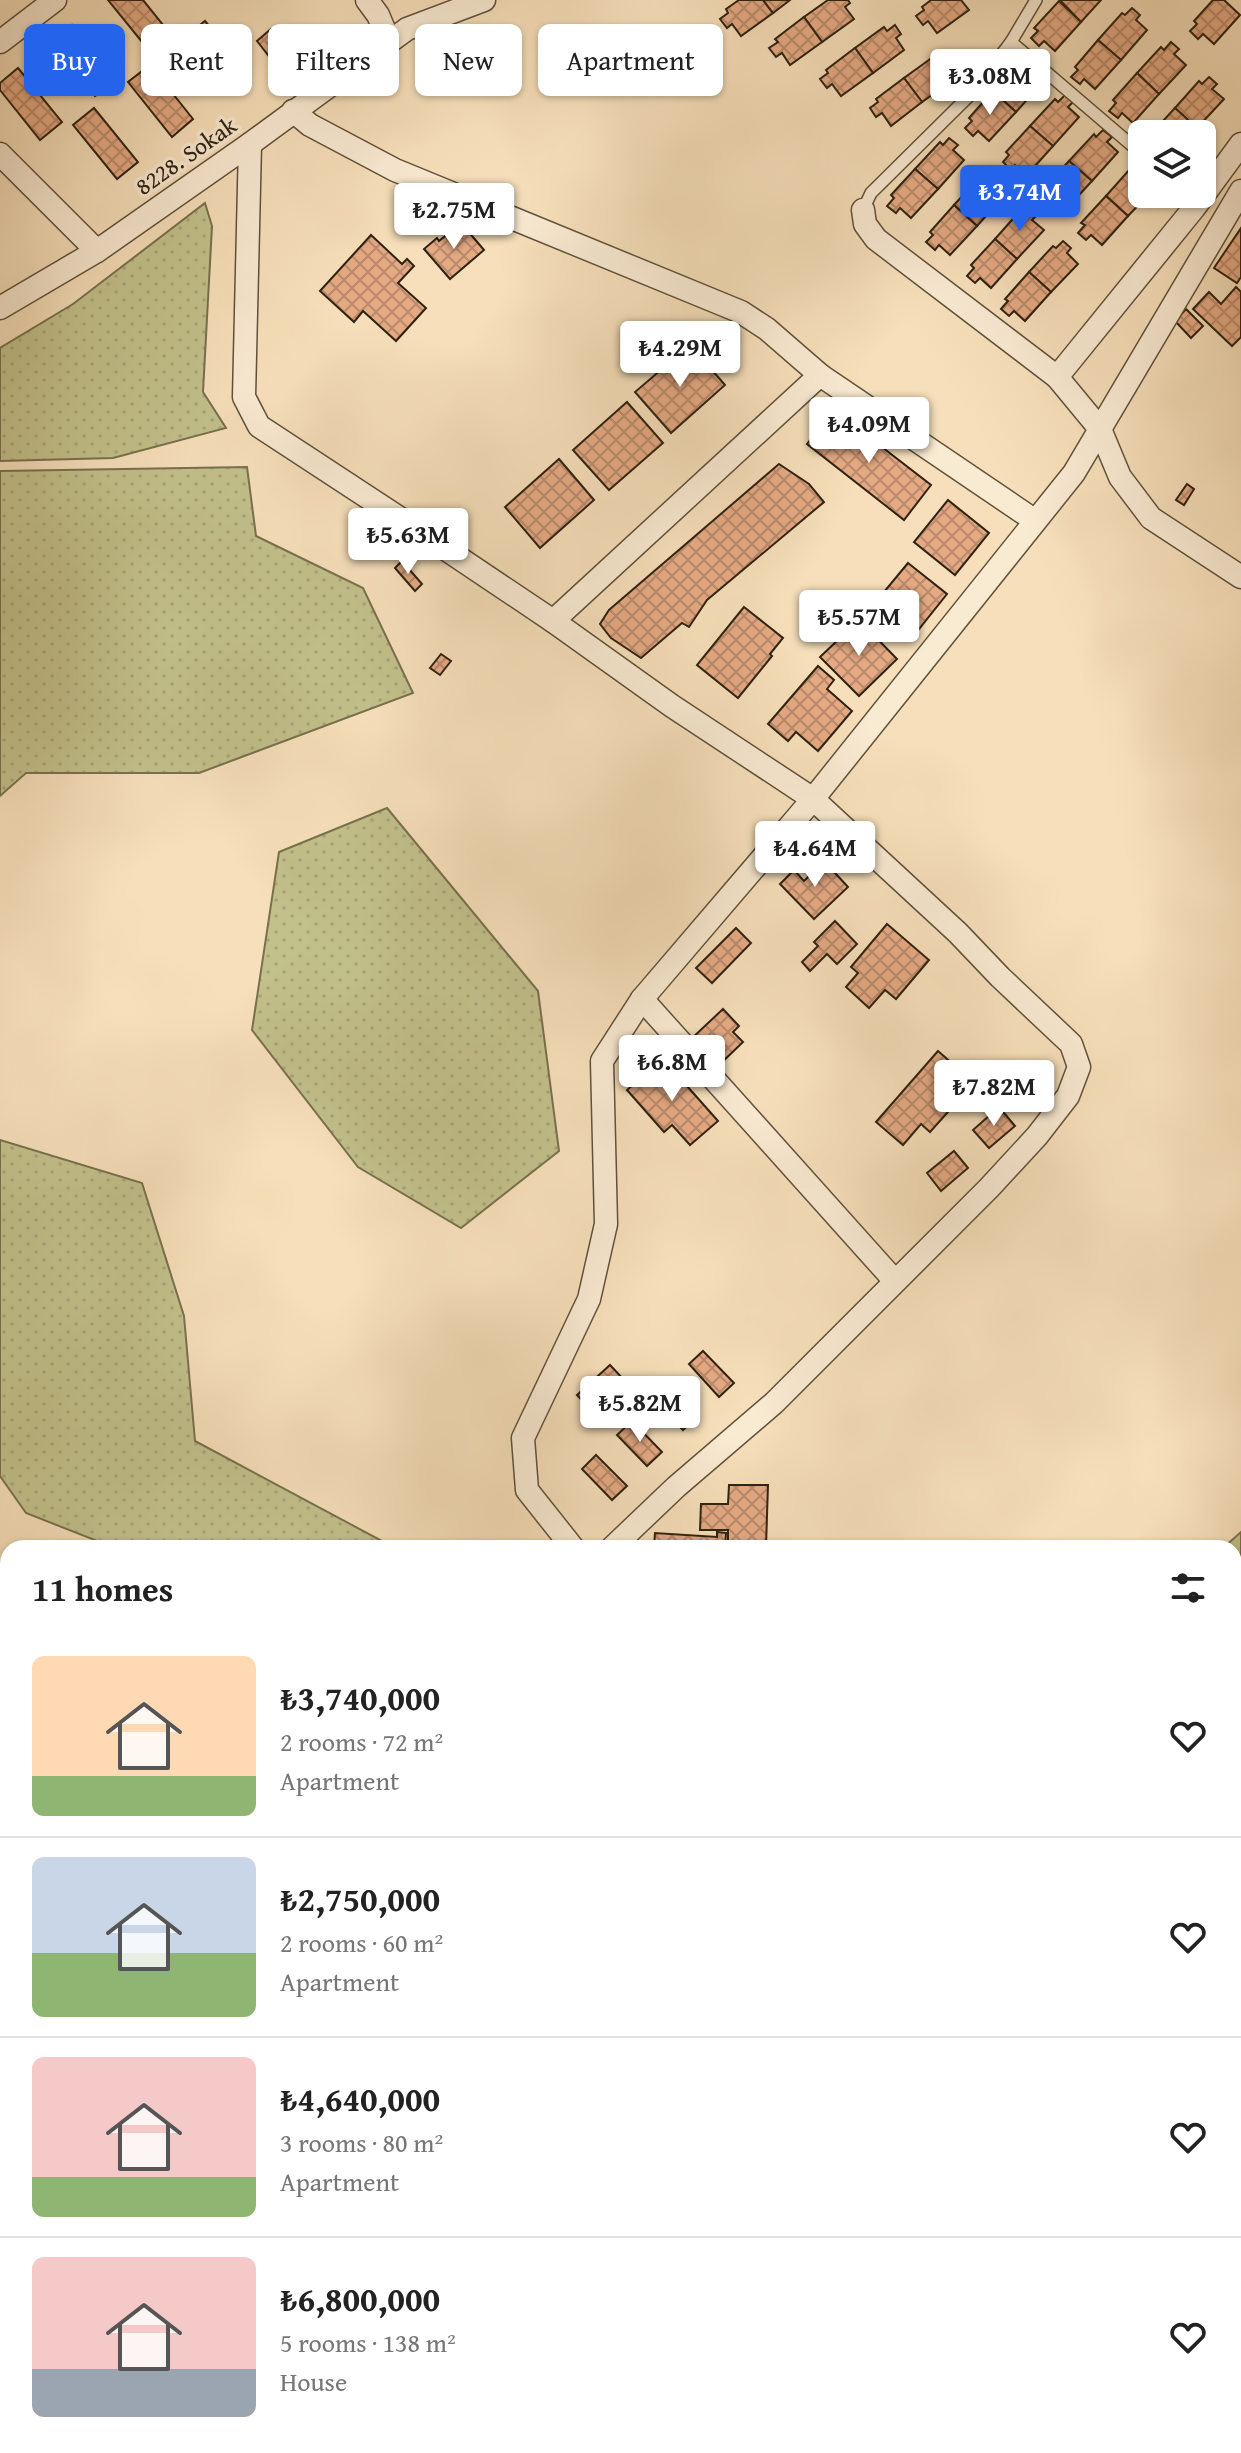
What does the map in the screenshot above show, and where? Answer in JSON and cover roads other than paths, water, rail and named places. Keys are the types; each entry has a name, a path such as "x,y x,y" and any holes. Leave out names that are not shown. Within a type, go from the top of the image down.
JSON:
{"street":[{"path":"0,42 55,0"},
{"path":"367,0 382,24"},
{"name":"8228. Sokak","path":"399,34 484,0"},
{"name":"8228. Sokak","path":"0,308 97,251 314,96"},
{"path":"293,111 310,125 395,170 741,312 767,329 820,375 1034,520"},
{"path":"250,144 244,397 259,426 553,621 672,706 813,799 958,933 1071,1044 1079,1067 1068,1096 1037,1136 989,1188 774,1403 676,1487 620,1540"},
{"path":"1057,377 1194,208 1241,144"},
{"path":"0,154 97,251"},
{"path":"567,1540 527,1490 523,1438 589,1299 606,1224 602,1061 642,999 813,799 1074,473 1241,191"},
{"path":"863,210 865,224 876,239 1057,377 1100,429 1120,477 1151,518 1241,577"},
{"path":"553,621 820,375"},
{"path":"642,999 894,1280"}],"lane":[{"path":"863,210 871,193 972,93 1011,42 1036,0"},
{"path":"1011,42 1128,142"}]}
